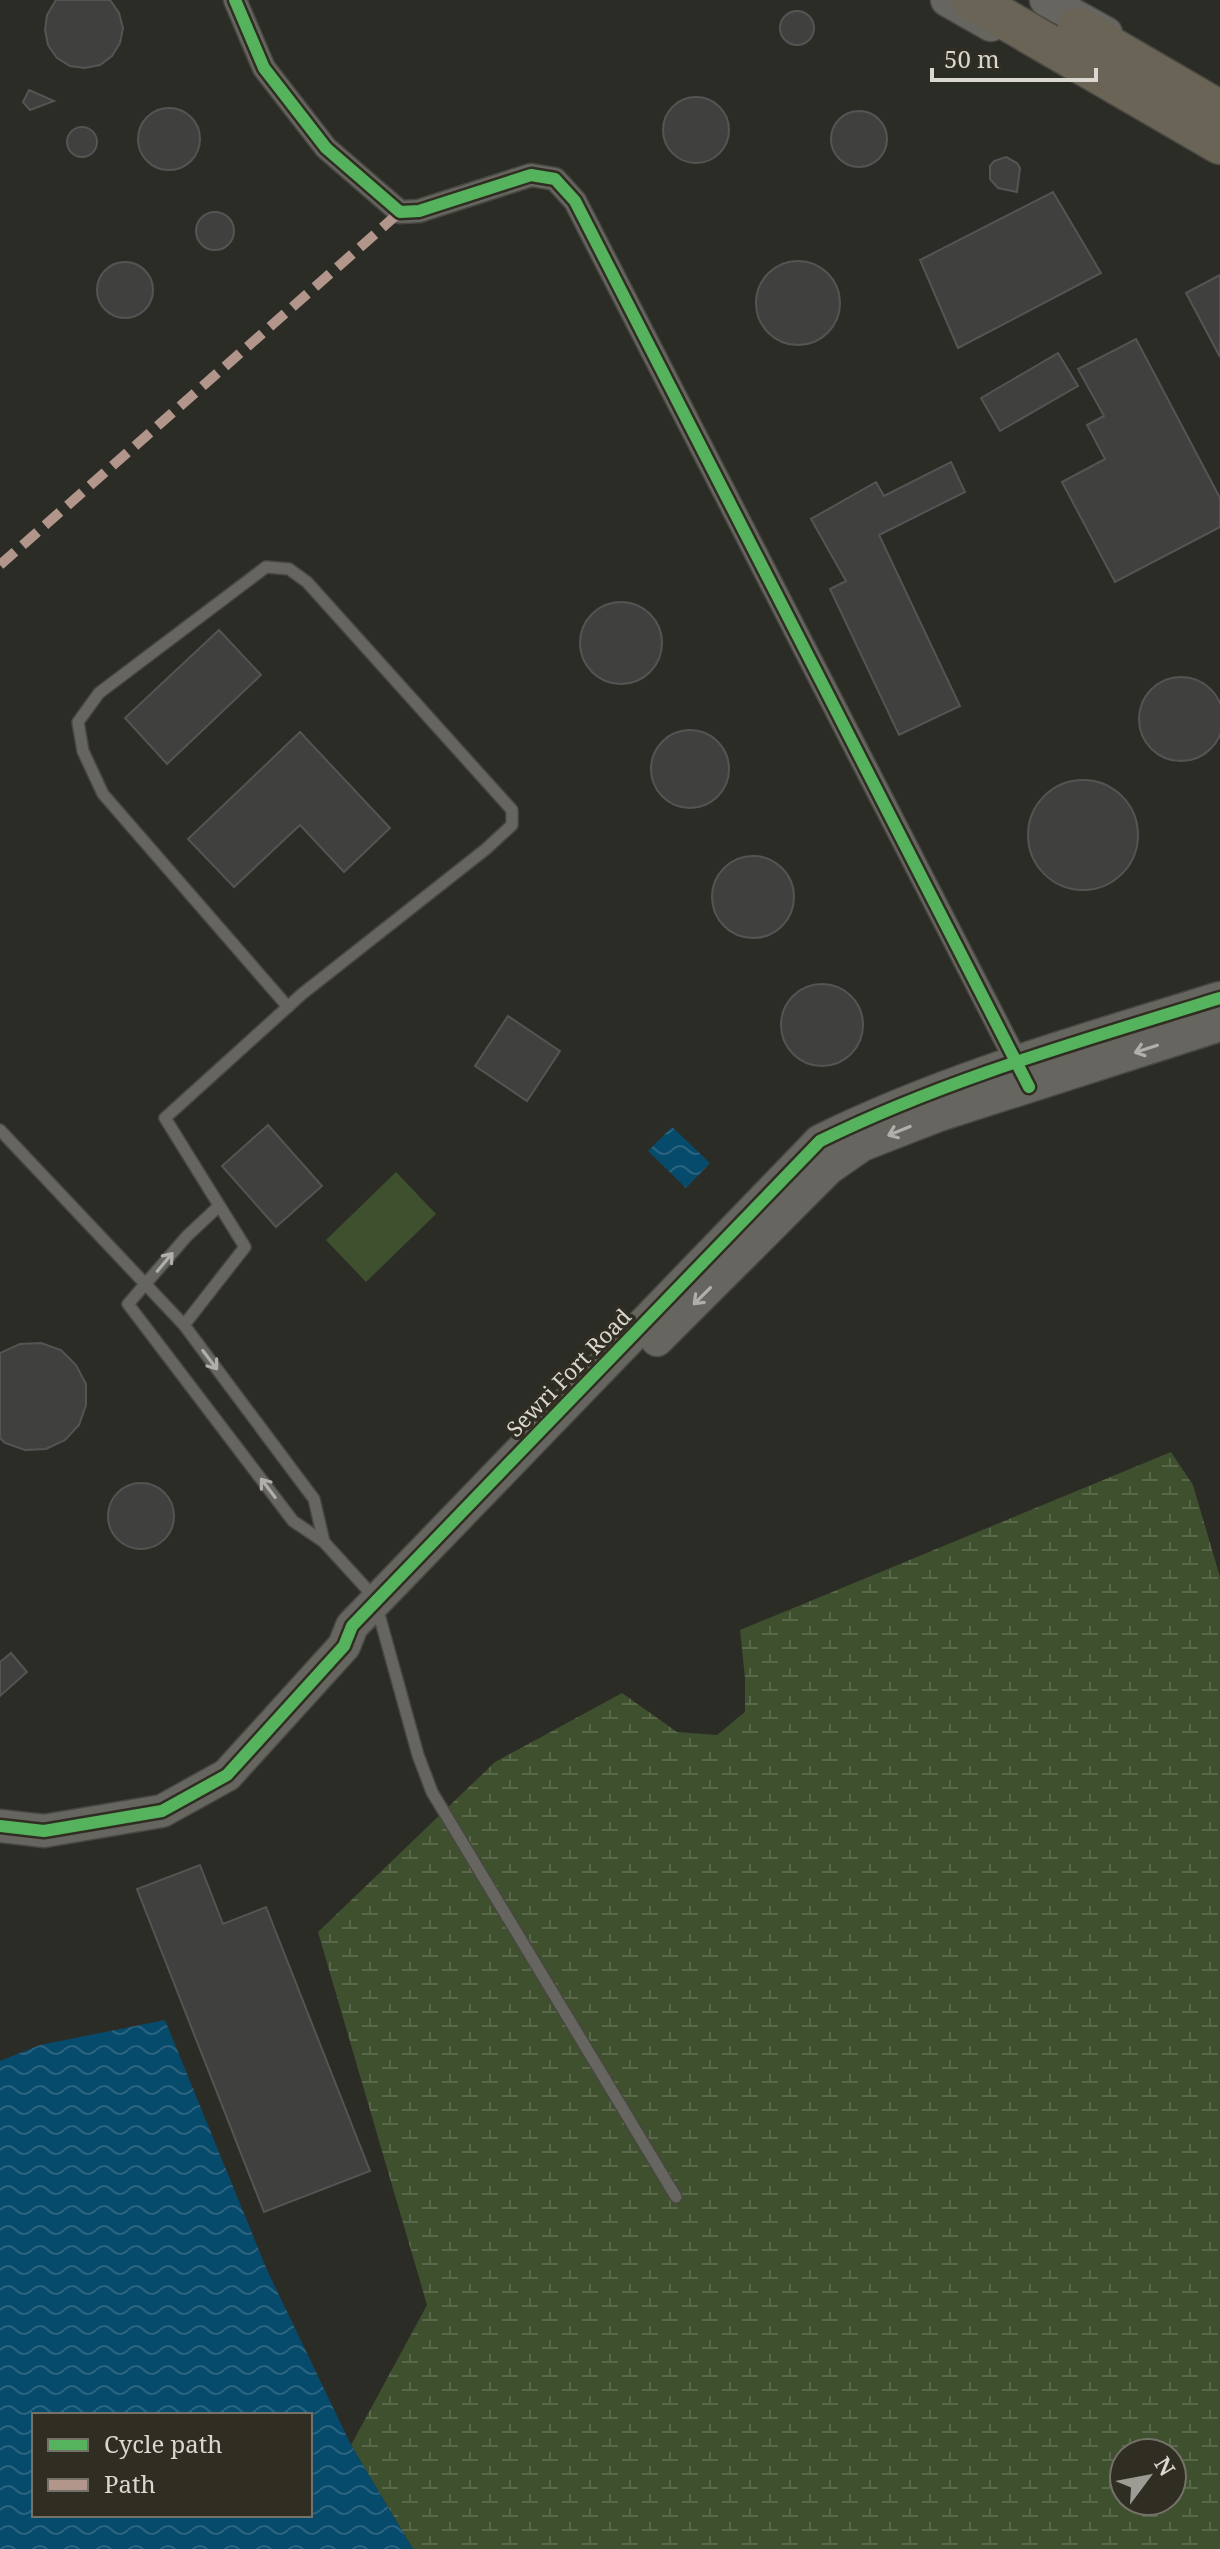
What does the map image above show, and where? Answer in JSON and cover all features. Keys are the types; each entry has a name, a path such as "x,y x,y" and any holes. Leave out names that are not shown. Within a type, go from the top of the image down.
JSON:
{"highway":[{"path":"972,0 1220,144"},
{"path":"1026,0 1220,111"}],"street":[{"path":"235,0 264,68 326,148 400,212 419,211 531,175 555,179 575,201 1023,1074"},
{"path":"947,0 1220,154"},
{"path":"1046,0 1220,101"},
{"name":"Sewri Fort Road","path":"0,1826 44,1831 162,1811 227,1775 344,1646 350,1628 378,1609 732,1248 820,1141 870,1116 1023,1074 1218,1012"}],"lane":[{"path":"184,1325 245,1247 165,1118 288,1007 512,825 512,810 307,582 289,569 266,567 99,693 78,722 83,751 103,794 288,1007"},
{"path":"0,1130 184,1325 314,1499 324,1542"},
{"path":"219,1206 187,1236 128,1304 293,1521 324,1542 378,1609 418,1755 432,1792 676,2197"}],"green space":[{"path":"396,1172 436,1214 366,1282 326,1240"},
{"path":"1171,1452 1193,1485 1220,1577 1220,2549 413,2549 351,2445 427,2305 318,1932 495,1762 622,1693 677,1732 717,1735 745,1712 740,1630"}],"water":[{"path":"672,1127 710,1163 686,1188 648,1151"},
{"path":"165,2020 267,2270 351,2445 413,2549 0,2549 0,2061 40,2045"}],"building":[{"path":"56,0 110,0 119,13 123,28 120,43 112,56 100,65 85,68 70,66 57,58 48,45 45,30 47,15"},
{"path":"797,11 809,16 814,28 809,40 797,45 785,40 780,28 785,16"},
{"path":"29,90 54,101 30,110 23,102"},
{"path":"696,97 719,107 729,130 719,153 696,163 673,153 663,130 673,107"},
{"path":"169,108 191,117 200,139 191,161 169,170 147,161 138,139 147,117"},
{"path":"859,111 879,119 887,139 879,159 859,167 839,159 831,139 839,119"},
{"path":"82,127 88,128 96,136 96,148 88,156 82,157 76,156 68,148 67,142 68,136 76,128"},
{"path":"1006,157 1020,168 1017,192 998,188 990,179 990,166"},
{"path":"1053,192 1101,273 958,348 920,260"},
{"path":"215,212 228,218 234,231 228,244 215,250 202,244 196,231 202,218"},
{"path":"798,261 821,268 833,280 840,303 833,326 821,338 798,345 775,338 763,326 756,303 763,280 775,268"},
{"path":"125,262 145,270 153,290 145,310 125,318 105,310 97,290 105,270"},
{"path":"1220,275 1220,357 1186,293"},
{"path":"1136,339 1220,498 1220,527 1115,582 1062,482 1105,459 1087,425 1104,416 1078,369"},
{"path":"1058,353 1078,386 1000,431 981,398"},
{"path":"951,462 965,492 879,535 960,706 899,735 830,589 846,581 811,519 876,482 884,496"},
{"path":"621,602 637,605 650,614 659,627 662,643 659,659 650,672 637,681 621,684 605,681 592,672 583,659 580,643 583,627 592,614 605,605"},
{"path":"219,630 261,675 167,764 125,718"},
{"path":"1181,677 1197,680 1211,689 1220,703 1220,735 1211,749 1197,758 1181,761 1165,758 1151,749 1142,735 1139,719 1142,703 1151,689 1165,680"},
{"path":"690,730 705,733 718,741 726,754 729,769 726,784 718,797 705,805 690,808 675,805 662,797 654,784 651,769 654,754 662,741 675,733"},
{"path":"300,732 390,828 344,872 300,825 234,887 188,839"},
{"path":"1083,780 1104,784 1122,796 1134,814 1138,835 1134,856 1122,874 1104,886 1083,890 1062,886 1044,874 1032,856 1028,835 1032,814 1044,796 1062,784"},
{"path":"753,856 769,859 782,868 791,881 794,897 791,913 782,926 769,935 753,938 737,935 724,926 715,913 712,897 715,881 724,868 737,859"},
{"path":"822,984 838,987 851,996 860,1009 863,1025 860,1041 851,1054 838,1063 822,1066 806,1063 793,1054 784,1041 781,1025 784,1009 793,996 806,987"},
{"path":"508,1016 560,1051 527,1101 475,1066"},
{"path":"268,1125 322,1186 276,1227 222,1166"},
{"path":"41,1343 61,1350 76,1365 86,1384 86,1405 79,1425 65,1440 46,1449 25,1450 0,1438 0,1353 20,1344"},
{"path":"141,1483 154,1486 164,1493 171,1503 174,1516 171,1529 164,1539 154,1546 141,1549 128,1546 118,1539 111,1529 108,1516 111,1503 118,1493 128,1486"},
{"path":"11,1653 27,1672 0,1696 0,1662"},
{"path":"200,1865 223,1924 266,1907 370,2171 264,2212 137,1889"}],"marked path":[{"path":"0,565 400,212"}],"cycle path":[{"path":"235,0 264,68 326,148 400,212 419,211 531,175 555,179 575,201 1029,1087"},
{"path":"0,1826 44,1831 162,1811 227,1775 344,1646 352,1626 820,1141 868,1118 967,1079 1220,998"}]}
